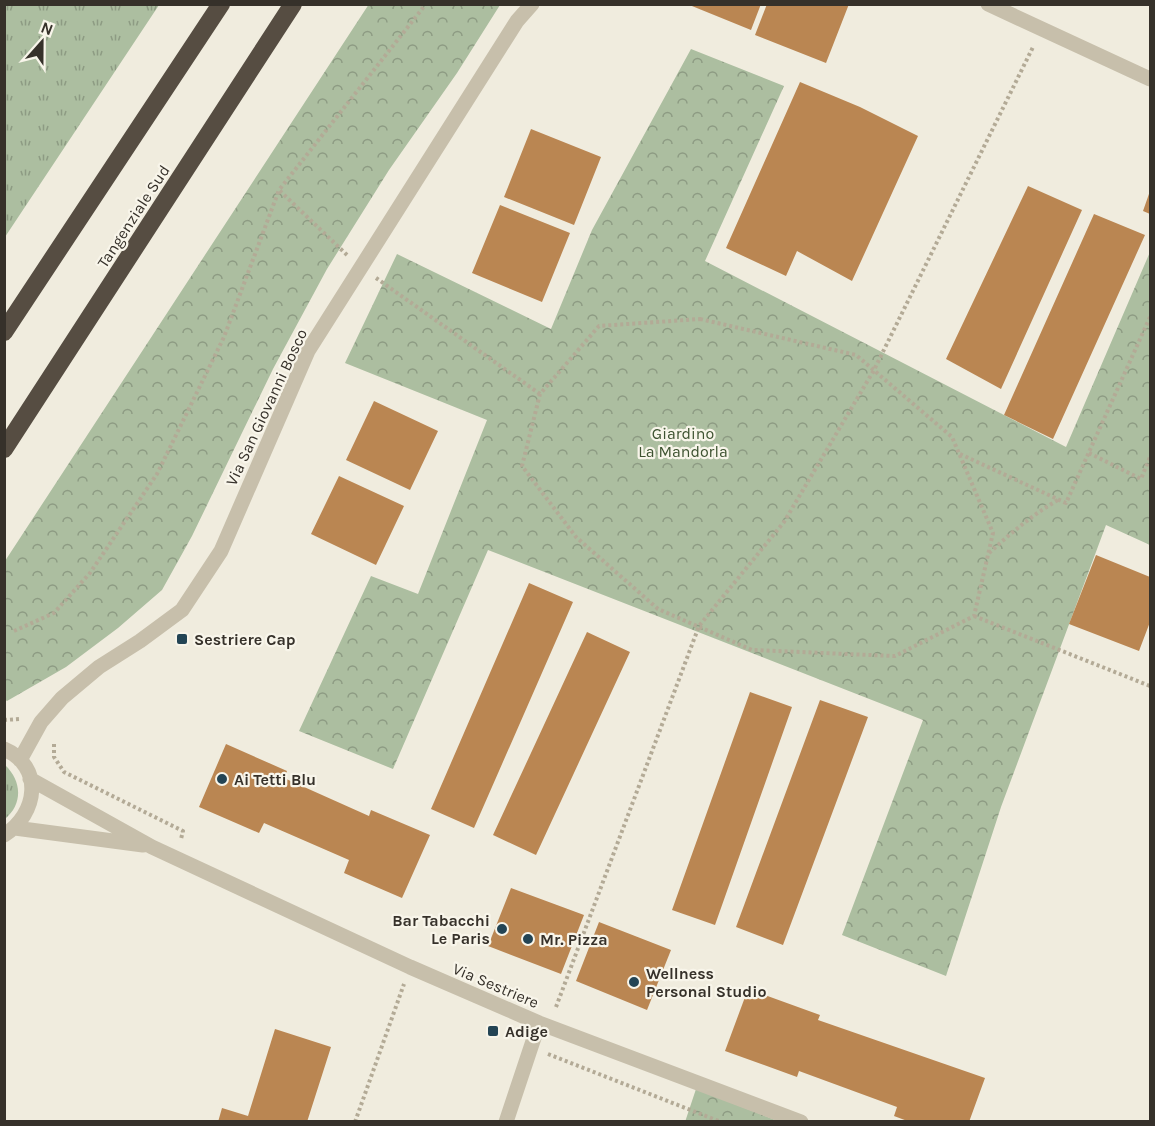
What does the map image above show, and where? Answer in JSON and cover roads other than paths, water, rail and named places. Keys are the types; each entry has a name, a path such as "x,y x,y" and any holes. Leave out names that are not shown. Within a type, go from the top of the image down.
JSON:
{"highway":[{"path":"4,332 221,4"},
{"name":"Tangenziale Sud","path":"4,448 293,4"}],"street":[{"name":"Via San Giovanni Bosco","path":"20,760 41,722 62,698 99,667 182,610 221,551 308,351 517,21 532,4"},
{"path":"988,4 1150,80"},
{"path":"4,749 20,760 30,779 32,793 30,806 24,818 10,831"},
{"name":"Via Sestriere","path":"30,779 152,846 410,968 544,1025 801,1122"},
{"name":"Via Sestriere","path":"10,831 152,846"},
{"path":"506,1122 544,1025"}],"place":[{"name":"Sestriere Cap","path":"182,639"},
{"name":"Ai Tetti Blu","path":"222,779"},
{"name":"Bar Tabacchi Le Paris","path":"502,929"},
{"name":"Mr. Pizza","path":"528,939"},
{"name":"Wellness Personal Studio","path":"634,982"},
{"name":"Adige","path":"493,1031"}],"park label":[{"name":"Giardino La Mandorla","path":"683,442"}]}
